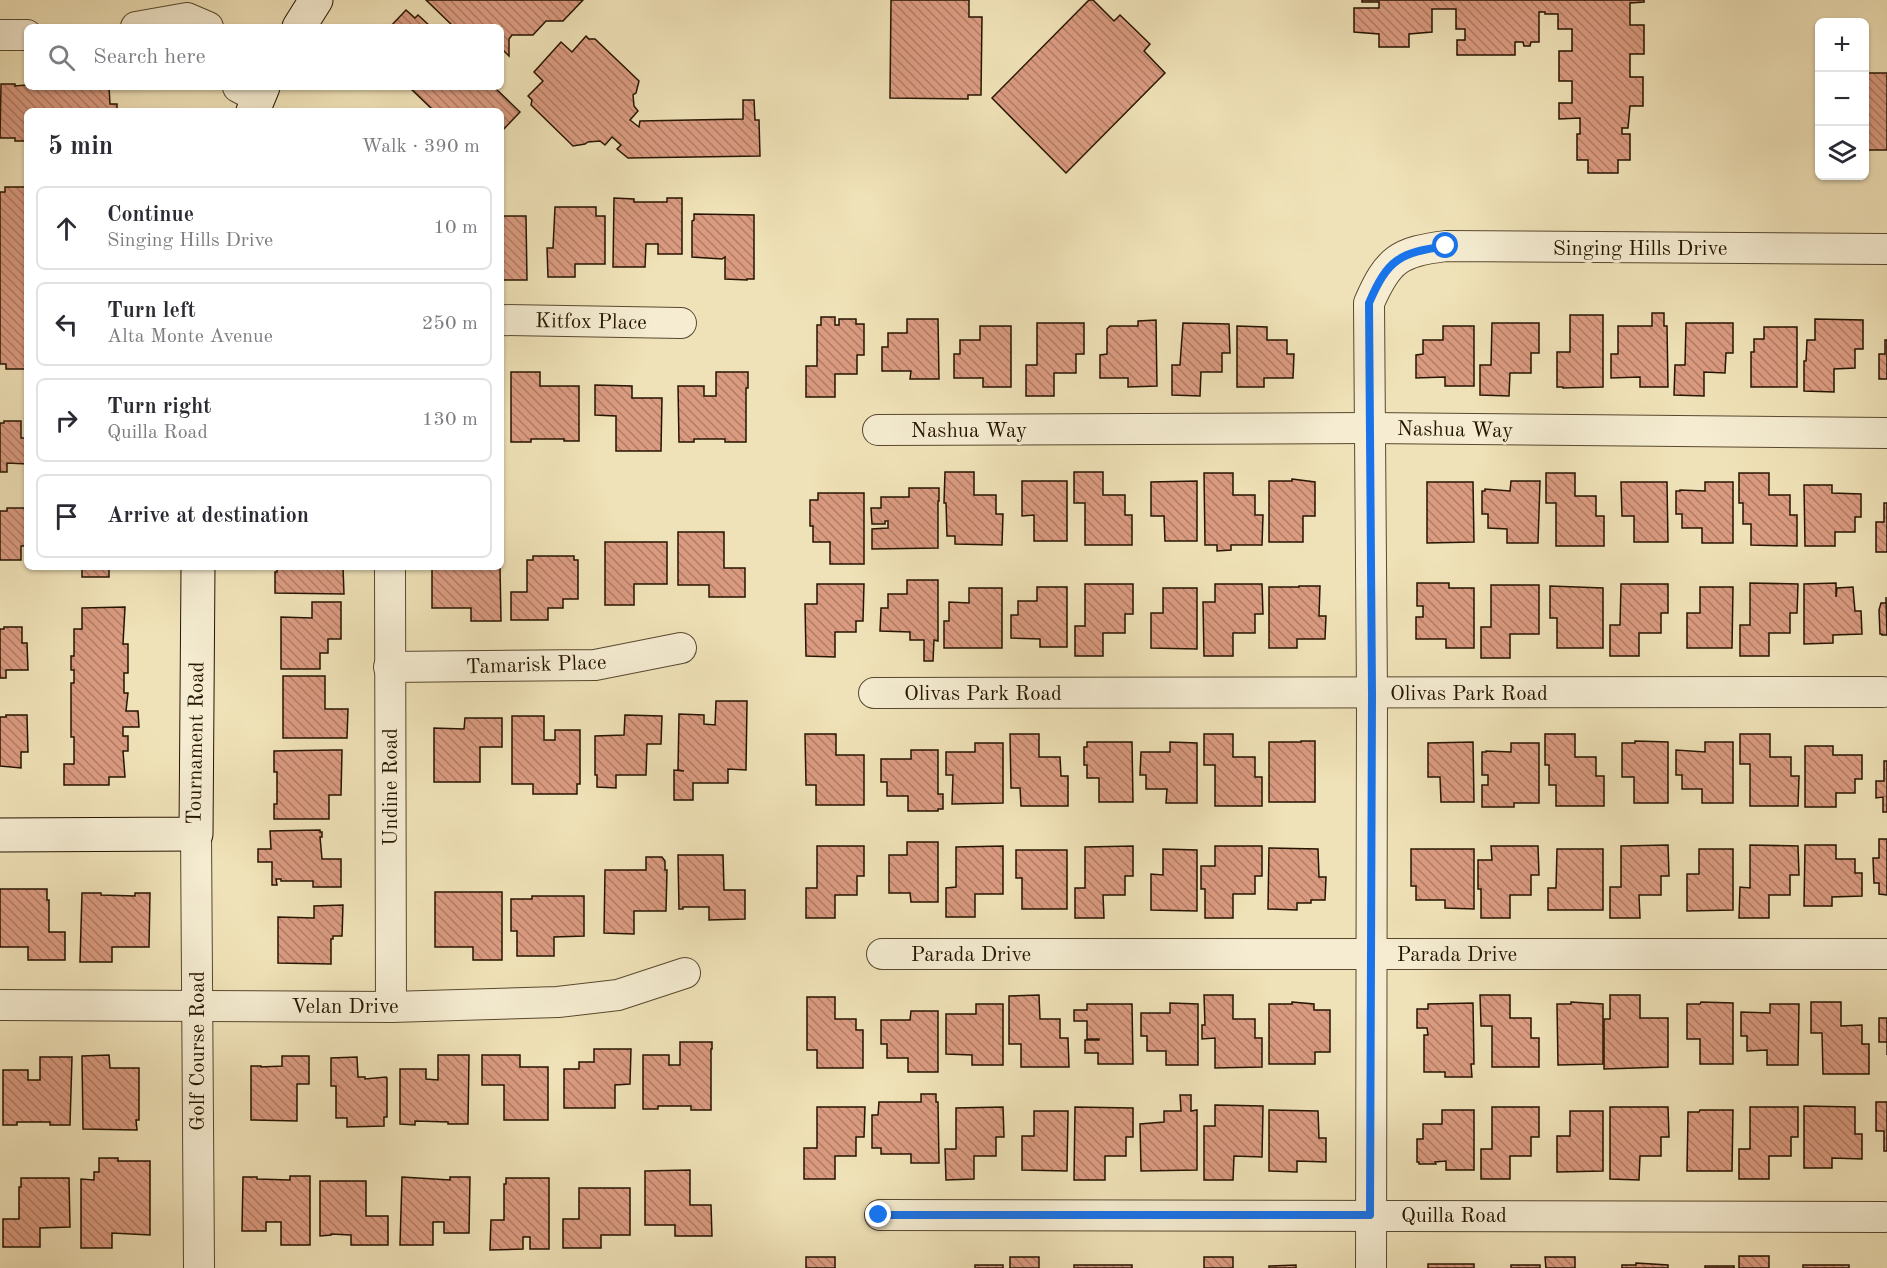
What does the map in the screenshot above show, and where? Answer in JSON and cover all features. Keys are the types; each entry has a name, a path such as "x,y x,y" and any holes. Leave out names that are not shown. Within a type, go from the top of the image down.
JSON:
{"street":[{"path":"301,24 316,0"},
{"path":"148,20 187,18 201,24"},
{"path":"0,35 24,35"},
{"name":"Singing Hills Drive","path":"1370,428 1369,303 1379,279 1395,261 1417,250 1446,246 1887,249"},
{"name":"Kitfox Place","path":"504,320 681,323"},
{"path":"1370,428 1371,1268"},
{"name":"Nashua Way","path":"878,430 1370,428 1887,433"},
{"name":"Tournament Road","path":"0,835 196,834 198,570"},
{"name":"Undine Road","path":"390,570 391,1007"},
{"name":"Tamarisk Place","path":"390,667 595,665 681,648"},
{"name":"Olivas Park Road","path":"874,693 1883,692"},
{"name":"Golf Course Road","path":"196,834 198,1268"},
{"name":"Parada Drive","path":"882,954 1887,954"},
{"name":"Velan Drive","path":"0,1005 391,1007 558,1002 618,995 686,973"},
{"name":"Quilla Road","path":"879,1215 1884,1217"}],"building":[{"path":"426,0 583,0 563,21 546,21 533,35 512,35 509,39 509,56 504,51 504,24 451,24"},
{"path":"891,0 969,0 969,17 982,17 981,95 968,95 968,99 890,98"},
{"path":"1089,0 1093,0 1114,21 1120,15 1150,44 1144,51 1165,73 1066,173 992,98"},
{"path":"1362,0 1644,0 1644,2 1630,3 1630,25 1644,25 1644,54 1630,54 1630,77 1643,77 1643,106 1630,106 1628,128 1622,128 1622,134 1630,134 1630,160 1618,160 1618,173 1588,173 1588,160 1577,160 1577,134 1580,134 1580,118 1559,119 1559,103 1572,103 1572,81 1559,81 1559,51 1572,51 1572,29 1558,29 1558,14 1539,12 1539,42 1531,42 1530,46 1524,46 1523,42 1515,42 1515,55 1457,55 1457,40 1465,40 1465,29 1456,29 1456,9 1432,9 1432,32 1409,34 1409,47 1379,47 1379,34 1354,32 1354,8 1379,8 1379,2 1362,2"},
{"path":"406,10 415,18 418,15 428,24 393,24"},
{"path":"586,36 589,39 595,39 639,81 636,93 633,95 634,106 638,111 630,120 639,127 640,121 743,119 743,100 754,100 755,120 759,120 760,156 628,158 617,149 621,145 612,137 605,145 600,141 573,146 531,105 532,100 528,96 543,81 534,72 561,42 572,52"},
{"path":"1869,73 1887,73 1887,150 1869,150"},
{"path":"1,84 24,85 24,90 109,90 110,104 117,104 117,108 24,108 24,141 15,141 15,138 0,138"},
{"path":"412,90 497,90 520,112 504,129 504,108 431,108"},
{"path":"5,187 24,187 24,369 6,369 6,364 0,364 0,192 5,192"},
{"path":"614,198 634,199 634,202 667,202 667,198 682,198 682,254 658,254 658,244 646,244 645,267 613,267"},
{"path":"555,207 596,207 596,216 605,216 605,264 575,264 575,277 548,277 547,248 553,248"},
{"path":"694,214 754,215 754,279 725,279 725,257 722,259 692,257"},
{"path":"504,216 526,216 527,280 504,280"},
{"path":"1652,313 1664,313 1664,326 1667,326 1668,387 1640,387 1640,377 1611,378 1611,354 1618,354 1618,326 1652,326"},
{"path":"1570,315 1603,315 1603,387 1557,387 1557,352 1570,352"},
{"path":"821,317 835,317 835,325 839,325 839,319 856,319 856,324 864,324 864,355 857,355 857,374 835,374 835,397 806,397 806,366 817,366 817,325 821,325"},
{"path":"907,319 938,319 939,379 910,379 911,371 882,371 882,347 888,347 888,333 907,333"},
{"path":"1815,319 1863,320 1863,349 1855,349 1855,368 1834,369 1834,392 1804,391 1807,340 1815,340"},
{"path":"1156,320 1157,386 1128,387 1128,378 1100,378 1100,355 1107,354 1107,329 1110,326 1138,326 1138,321"},
{"path":"1037,323 1084,323 1084,354 1076,354 1076,373 1054,373 1054,396 1026,396 1026,365 1037,365"},
{"path":"1183,323 1229,324 1230,353 1222,353 1222,372 1201,372 1200,396 1172,395 1172,365 1180,365"},
{"path":"1492,323 1539,323 1539,353 1531,353 1531,373 1510,373 1509,396 1480,395 1480,365 1491,365"},
{"path":"1686,323 1733,323 1733,353 1726,353 1725,373 1704,372 1704,396 1674,395 1675,365 1685,365"},
{"path":"980,326 1011,326 1011,387 983,387 983,378 954,378 954,354 960,354 960,340 980,340"},
{"path":"1237,326 1267,327 1267,340 1287,340 1287,354 1294,354 1293,378 1264,378 1264,387 1237,387"},
{"path":"1443,326 1474,326 1474,386 1445,386 1445,377 1416,378 1416,355 1423,354 1423,340 1443,340"},
{"path":"1764,327 1797,327 1797,387 1751,387 1751,352 1754,352 1754,339 1764,339"},
{"path":"1885,340 1887,340 1887,379 1879,379 1879,354 1885,354"},
{"path":"511,372 540,372 540,386 579,386 579,441 531,439 531,442 511,442"},
{"path":"716,372 748,372 746,442 694,439 694,442 679,442 678,386 704,386 704,396 716,396"},
{"path":"595,385 632,386 632,398 662,398 661,451 616,451 616,416 595,415"},
{"path":"4,421 21,421 21,438 24,438 24,464 7,463 7,472 0,472 0,423"},
{"path":"945,472 974,472 974,495 996,495 996,514 1003,514 1002,545 955,544 955,536 947,536 946,503 944,503"},
{"path":"1074,472 1103,472 1103,495 1125,495 1125,515 1132,515 1132,545 1085,545 1085,503 1074,503"},
{"path":"1204,473 1233,473 1233,495 1255,495 1255,515 1263,515 1262,545 1231,545 1231,550 1217,551 1217,545 1205,545"},
{"path":"1546,473 1575,473 1575,496 1596,496 1596,516 1604,516 1604,546 1556,546 1556,503 1546,503"},
{"path":"1739,473 1769,473 1769,495 1790,495 1790,515 1797,515 1797,546 1751,545 1751,524 1743,524 1743,503 1739,503"},
{"path":"1292,479 1315,482 1315,516 1303,516 1303,542 1269,542 1269,481 1292,481"},
{"path":"1022,481 1067,481 1067,541 1034,541 1034,515 1022,516"},
{"path":"1197,481 1197,541 1165,541 1164,516 1151,516 1151,482"},
{"path":"1511,481 1540,481 1538,543 1507,543 1507,529 1488,528 1488,514 1482,514 1482,491 1485,489 1510,491"},
{"path":"1427,482 1473,482 1474,542 1427,543"},
{"path":"1621,482 1667,482 1668,542 1634,542 1634,516 1622,516"},
{"path":"1705,482 1733,482 1733,543 1702,543 1702,528 1682,528 1682,514 1676,514 1676,491 1705,491"},
{"path":"1804,485 1832,485 1832,493 1861,494 1861,517 1855,517 1855,532 1835,532 1835,546 1805,546"},
{"path":"909,488 939,488 938,548 872,549 872,529 888,528 888,521 885,521 885,524 872,524 871,508 881,508 881,497 909,497"},
{"path":"818,493 864,493 864,564 830,564 830,542 813,542 813,526 810,526 810,500 818,500"},
{"path":"1884,503 1887,503 1887,552 1876,552 1876,522 1884,522"},
{"path":"7,508 24,508 24,546 21,546 21,560 0,560 0,511 7,511"},
{"path":"678,532 724,532 724,568 745,568 745,597 709,597 709,585 678,585"},
{"path":"605,542 667,542 667,584 634,584 634,605 605,605"},
{"path":"533,556 574,556 574,560 578,560 578,599 563,599 563,608 548,608 548,620 511,620 511,592 527,592 527,560 533,560"},
{"path":"82,570 109,570 109,577 82,577"},
{"path":"277,570 343,570 344,594 275,593 275,572"},
{"path":"432,570 500,570 501,621 471,621 471,608 432,608"},
{"path":"907,580 938,580 938,641 934,640 933,661 924,661 924,640 910,640 910,632 880,631 881,608 888,608 888,594 907,594"},
{"path":"1417,583 1449,583 1449,588 1474,588 1474,648 1446,648 1446,639 1416,639 1416,617 1423,617 1423,606 1417,606"},
{"path":"1750,583 1798,584 1797,613 1790,613 1790,633 1769,633 1769,656 1740,656 1740,625 1750,625"},
{"path":"1836,583 1836,597 1837,588 1853,587 1855,611 1861,611 1862,634 1833,635 1833,643 1804,644 1804,584"},
{"path":"817,584 864,584 863,621 856,621 856,632 835,632 835,657 806,656 805,604 817,604"},
{"path":"1085,584 1133,584 1133,614 1125,614 1125,633 1103,633 1103,656 1075,656 1075,626 1085,626"},
{"path":"1215,584 1262,584 1263,614 1255,614 1255,633 1233,633 1233,656 1204,656 1203,602 1215,602"},
{"path":"1621,584 1668,584 1668,613 1661,613 1661,633 1639,633 1639,656 1610,656 1610,625 1620,625"},
{"path":"1491,585 1539,585 1539,634 1510,634 1510,658 1481,658 1481,627 1491,627"},
{"path":"1320,586 1319,616 1326,616 1325,639 1297,639 1297,648 1269,648 1269,587"},
{"path":"1550,586 1603,588 1603,648 1557,648 1557,618 1550,618"},
{"path":"1037,587 1067,587 1067,647 1040,647 1040,639 1011,638 1011,615 1018,615 1018,601 1037,601"},
{"path":"1700,587 1733,587 1732,648 1687,648 1687,613 1700,613"},
{"path":"969,588 1002,588 1002,648 944,648 944,621 949,621 949,602 969,603"},
{"path":"1163,588 1197,588 1197,649 1151,648 1151,613 1163,613"},
{"path":"1886,597 1887,635 1882,635 1880,634 1879,610 1881,603 1886,603"},
{"path":"312,602 341,602 341,639 328,639 328,653 320,653 320,669 281,669 281,617 312,618"},
{"path":"125,607 123,644 128,644 128,673 124,673 124,693 128,693 126,711 138,711 139,727 123,727 123,736 128,736 128,751 123,751 125,777 109,777 109,785 64,785 64,764 74,764 74,737 71,737 71,683 74,683 74,670 71,670 71,656 74,656 74,629 82,629 82,608"},
{"path":"22,627 22,643 27,643 28,670 6,670 6,678 0,678 0,629"},
{"path":"283,676 325,676 325,709 348,709 347,738 283,738"},
{"path":"716,701 747,701 746,770 728,769 728,783 693,783 693,800 674,800 674,770 684,771 678,770 679,714 704,715 704,724 715,725"},
{"path":"6,715 27,715 28,752 21,752 21,768 0,766 0,717 6,717"},
{"path":"625,715 662,716 661,744 647,744 646,775 616,775 616,788 597,787 595,736 624,735"},
{"path":"512,716 544,716 544,740 555,740 555,730 580,730 580,784 577,784 577,794 533,794 533,784 512,784"},
{"path":"465,718 502,718 502,747 480,747 480,782 434,782 434,728 464,729"},
{"path":"805,734 836,734 836,755 864,755 864,805 816,805 816,785 806,785"},
{"path":"1010,734 1039,734 1039,757 1060,757 1061,776 1068,776 1068,806 1021,806 1020,788 1011,788"},
{"path":"1204,734 1233,734 1233,757 1255,757 1255,777 1262,777 1262,806 1215,806 1215,765 1204,765"},
{"path":"1545,734 1575,734 1575,757 1596,757 1596,776 1604,776 1604,806 1556,806 1556,785 1549,785 1549,765 1545,765"},
{"path":"1740,734 1770,734 1770,757 1791,757 1791,776 1799,776 1798,806 1750,806 1750,764 1740,764"},
{"path":"1315,741 1315,802 1269,802 1269,742"},
{"path":"1635,741 1668,742 1668,803 1634,803 1634,777 1622,777 1622,743 1635,743"},
{"path":"1087,742 1132,742 1133,802 1099,802 1099,778 1087,778 1087,765 1084,765 1084,747 1087,747"},
{"path":"1170,742 1197,743 1197,803 1166,803 1167,789 1146,789 1146,775 1140,775 1141,752 1170,752"},
{"path":"1473,742 1474,802 1441,802 1440,777 1428,777 1428,743"},
{"path":"1705,742 1733,742 1733,803 1702,803 1702,789 1682,789 1682,775 1676,775 1676,750 1705,752"},
{"path":"975,743 1003,743 1003,803 952,804 953,775 946,775 946,752 975,752"},
{"path":"1511,743 1539,743 1539,803 1514,803 1514,807 1482,807 1482,785 1488,785 1488,775 1482,775 1482,752 1511,752"},
{"path":"1805,746 1833,746 1833,755 1862,755 1862,779 1855,779 1855,793 1836,793 1836,807 1805,807"},
{"path":"342,750 341,795 329,795 329,819 274,819 274,804 277,804 277,772 274,772 274,751"},
{"path":"911,750 938,750 938,794 943,794 943,809 908,811 908,796 887,796 887,782 881,782 881,759 911,759"},
{"path":"1884,761 1887,761 1887,812 1883,812 1883,797 1876,798 1876,781 1884,781"},
{"path":"320,830 322,832 322,837 320,837 322,859 341,859 341,887 313,887 313,881 281,881 281,879 276,879 277,885 272,885 272,862 258,862 258,849 271,849 270,831"},
{"path":"1879,839 1887,839 1887,895 1879,894 1879,883 1874,883 1873,858 1879,858"},
{"path":"907,842 938,842 938,902 911,902 910,893 889,893 889,855 907,855"},
{"path":"1668,845 1669,876 1661,876 1661,895 1639,895 1640,918 1610,918 1610,887 1621,887 1621,846"},
{"path":"1750,845 1798,846 1799,875 1790,875 1790,895 1769,895 1769,918 1739,918 1740,887 1750,888"},
{"path":"1805,845 1836,845 1836,859 1855,859 1855,873 1862,873 1862,896 1832,897 1832,906 1804,906"},
{"path":"817,846 864,846 864,876 857,876 857,895 835,895 835,918 806,918 806,888 817,888"},
{"path":"1003,846 1003,894 975,894 975,917 946,917 946,888 956,887 956,847"},
{"path":"1133,846 1133,876 1125,876 1125,895 1103,895 1104,918 1075,918 1075,888 1085,888 1085,847"},
{"path":"1215,846 1262,846 1262,876 1255,876 1255,894 1233,894 1233,918 1205,918 1205,889 1201,889 1201,866 1215,866"},
{"path":"1491,846 1538,846 1539,875 1531,875 1531,895 1510,895 1510,918 1481,918 1478,860 1492,860"},
{"path":"1269,848 1318,849 1319,877 1326,877 1325,900 1297,903 1297,910 1268,909"},
{"path":"1163,849 1197,850 1197,911 1151,910 1151,874 1163,875"},
{"path":"1411,849 1474,849 1474,909 1445,908 1445,900 1416,900 1416,886 1411,886"},
{"path":"1557,849 1603,849 1603,910 1548,910 1548,888 1556,888"},
{"path":"1699,849 1733,849 1733,910 1687,911 1687,874 1699,874"},
{"path":"1016,850 1067,850 1067,909 1022,909 1022,878 1016,878"},
{"path":"678,855 723,855 724,890 745,890 745,919 709,920 709,907 679,909"},
{"path":"646,857 662,857 665,861 665,870 667,870 666,911 634,911 634,934 604,933 605,870 646,870"},
{"path":"0,889 47,889 49,932 65,932 65,960 28,960 28,947 0,947"},
{"path":"435,892 502,892 502,960 473,960 473,947 435,947"},
{"path":"82,893 135,896 135,893 150,893 149,947 112,947 112,962 80,962"},
{"path":"532,896 584,896 584,936 554,937 554,956 517,956 517,931 511,931 511,899 532,899"},
{"path":"343,905 342,936 333,936 331,939 331,964 278,963 278,917 314,918 314,906"},
{"path":"1039,995 1040,1019 1060,1019 1060,1038 1068,1038 1069,1067 1021,1067 1021,1044 1009,1044 1009,996"},
{"path":"1204,995 1233,995 1233,1019 1255,1019 1255,1038 1262,1038 1262,1067 1215,1068 1215,1038 1202,1039 1202,1025 1205,1025"},
{"path":"1480,995 1510,995 1510,1018 1531,1018 1531,1038 1539,1038 1539,1067 1492,1067 1492,1026 1481,1026"},
{"path":"1610,995 1640,995 1640,1018 1668,1018 1668,1067 1604,1069 1604,1019 1610,1019"},
{"path":"807,997 835,997 835,1019 856,1019 856,1030 863,1030 863,1068 817,1068 817,1050 807,1050"},
{"path":"1292,1002 1314,1004 1314,1010 1330,1010 1330,1052 1315,1052 1315,1064 1269,1064 1269,1004 1292,1004"},
{"path":"1571,1002 1603,1004 1603,1064 1558,1065 1557,1004 1571,1004"},
{"path":"1701,1002 1733,1003 1733,1064 1700,1064 1700,1039 1687,1039 1687,1004 1700,1004"},
{"path":"1811,1002 1841,1002 1841,1026 1862,1025 1862,1044 1869,1044 1869,1074 1823,1074 1822,1033 1811,1033"},
{"path":"1170,1003 1198,1004 1198,1065 1166,1065 1166,1051 1147,1051 1147,1036 1141,1036 1141,1013 1170,1013"},
{"path":"1473,1003 1474,1064 1471,1064 1472,1077 1445,1077 1445,1072 1424,1072 1424,1035 1428,1035 1427,1028 1417,1028 1417,1009 1428,1009 1428,1004"},
{"path":"976,1004 1003,1004 1003,1065 972,1065 972,1055 946,1054 946,1014 976,1014"},
{"path":"1087,1004 1132,1004 1133,1064 1098,1064 1098,1053 1085,1053 1085,1040 1099,1040 1087,1039 1087,1021 1074,1021 1074,1010 1087,1010"},
{"path":"1770,1004 1799,1004 1798,1065 1767,1065 1767,1050 1747,1051 1747,1036 1741,1036 1741,1012 1770,1013"},
{"path":"911,1011 938,1011 938,1072 908,1072 908,1058 887,1058 887,1044 881,1044 881,1020 910,1020"},
{"path":"1879,1018 1887,1018 1887,1042 1879,1042"},
{"path":"680,1042 712,1042 711,1110 691,1110 691,1106 658,1106 658,1109 643,1109 643,1055 669,1055 669,1065 680,1065"},
{"path":"594,1049 631,1049 630,1084 615,1085 615,1108 564,1108 564,1069 579,1069 579,1062 594,1062"},
{"path":"109,1055 110,1068 139,1068 137,1130 83,1129 82,1056"},
{"path":"438,1055 469,1055 468,1124 415,1121 415,1125 400,1124 400,1069 426,1069 426,1079 438,1080"},
{"path":"482,1055 520,1055 520,1067 548,1067 548,1120 504,1120 504,1085 482,1085"},
{"path":"282,1056 309,1056 309,1084 297,1084 297,1121 251,1120 251,1066 282,1066"},
{"path":"40,1057 72,1057 70,1125 50,1125 50,1122 17,1122 17,1125 3,1125 3,1070 28,1070 28,1080 40,1080"},
{"path":"357,1057 358,1077 387,1078 387,1117 384,1117 384,1126 347,1127 347,1118 336,1118 336,1086 331,1086 331,1058"},
{"path":"921,1094 936,1094 939,1163 911,1163 911,1154 881,1154 881,1148 872,1148 872,1115 878,1115 879,1102 921,1102"},
{"path":"1180,1095 1191,1095 1191,1111 1197,1110 1197,1170 1141,1171 1140,1124 1164,1122 1164,1111 1181,1111"},
{"path":"1876,1102 1887,1102 1887,1151 1884,1151 1884,1131 1876,1131"},
{"path":"1215,1105 1263,1106 1262,1157 1234,1156 1233,1180 1204,1180 1204,1126 1215,1126"},
{"path":"1804,1106 1855,1107 1855,1134 1862,1134 1862,1159 1832,1158 1832,1168 1804,1168"},
{"path":"817,1107 865,1107 864,1137 856,1137 856,1156 835,1156 835,1179 804,1179 804,1148 817,1148"},
{"path":"1003,1107 1004,1137 996,1137 996,1156 974,1156 974,1179 946,1180 945,1149 956,1149 956,1108"},
{"path":"1075,1107 1133,1108 1133,1137 1126,1137 1126,1156 1105,1156 1105,1180 1074,1180"},
{"path":"1492,1107 1539,1107 1539,1137 1531,1137 1531,1156 1510,1156 1510,1179 1481,1179 1481,1149 1492,1149"},
{"path":"1610,1107 1668,1107 1669,1137 1661,1137 1661,1156 1640,1156 1639,1180 1610,1179"},
{"path":"1750,1107 1798,1107 1798,1137 1791,1137 1791,1156 1769,1156 1769,1179 1739,1179 1739,1149 1750,1149"},
{"path":"1269,1110 1318,1111 1319,1138 1326,1138 1326,1162 1297,1161 1297,1172 1269,1171"},
{"path":"1442,1110 1474,1110 1474,1170 1446,1170 1446,1161 1435,1162 1436,1164 1417,1162 1417,1139 1423,1139 1423,1124 1442,1124"},
{"path":"1700,1110 1733,1110 1732,1171 1687,1171 1688,1112 1699,1112"},
{"path":"1034,1111 1068,1111 1067,1171 1022,1170 1022,1136 1034,1136"},
{"path":"1570,1111 1603,1111 1603,1171 1557,1172 1557,1136 1570,1136"},
{"path":"99,1158 118,1158 118,1161 150,1161 150,1235 112,1233 112,1248 81,1248 81,1179 94,1180 94,1172 99,1172"},
{"path":"690,1170 690,1205 711,1205 712,1236 675,1236 675,1225 645,1225 645,1171"},
{"path":"290,1176 310,1176 310,1245 281,1245 281,1222 266,1222 266,1231 242,1231 243,1177 290,1180"},
{"path":"402,1177 450,1180 450,1177 470,1177 469,1233 444,1233 444,1222 433,1222 433,1245 400,1245"},
{"path":"21,1178 69,1178 70,1227 40,1228 40,1247 3,1247 3,1219 19,1219"},
{"path":"506,1178 549,1178 549,1249 530,1249 530,1237 523,1237 523,1249 490,1250 491,1220 504,1220"},
{"path":"320,1181 366,1181 366,1216 388,1216 388,1245 351,1245 351,1235 320,1236"},
{"path":"579,1188 630,1188 630,1235 601,1235 601,1248 563,1248 563,1219 579,1219"},
{"path":"1739,1256 1769,1256 1769,1268 1739,1268"},
{"path":"806,1257 835,1257 835,1268 806,1268"},
{"path":"1010,1257 1039,1257 1039,1268 1010,1268"},
{"path":"1204,1257 1233,1257 1233,1268 1204,1268"},
{"path":"1545,1257 1575,1257 1575,1268 1546,1268"},
{"path":"1636,1263 1668,1265 1668,1268 1622,1268 1622,1265 1636,1265"},
{"path":"1428,1264 1474,1264 1474,1268 1428,1268"},
{"path":"975,1265 1003,1265 1003,1268 975,1268"},
{"path":"1074,1265 1132,1265 1132,1268 1074,1268"},
{"path":"1296,1265 1296,1268 1269,1268 1269,1266"},
{"path":"1511,1265 1540,1265 1540,1268 1511,1268"},
{"path":"1803,1265 1849,1265 1849,1268 1803,1268"},
{"path":"1705,1266 1734,1266 1734,1268 1705,1268"}],"route":[{"path":"879,1215 1370,1215 1372,694 1369,303 1379,279 1395,261 1417,250 1446,246"}]}
